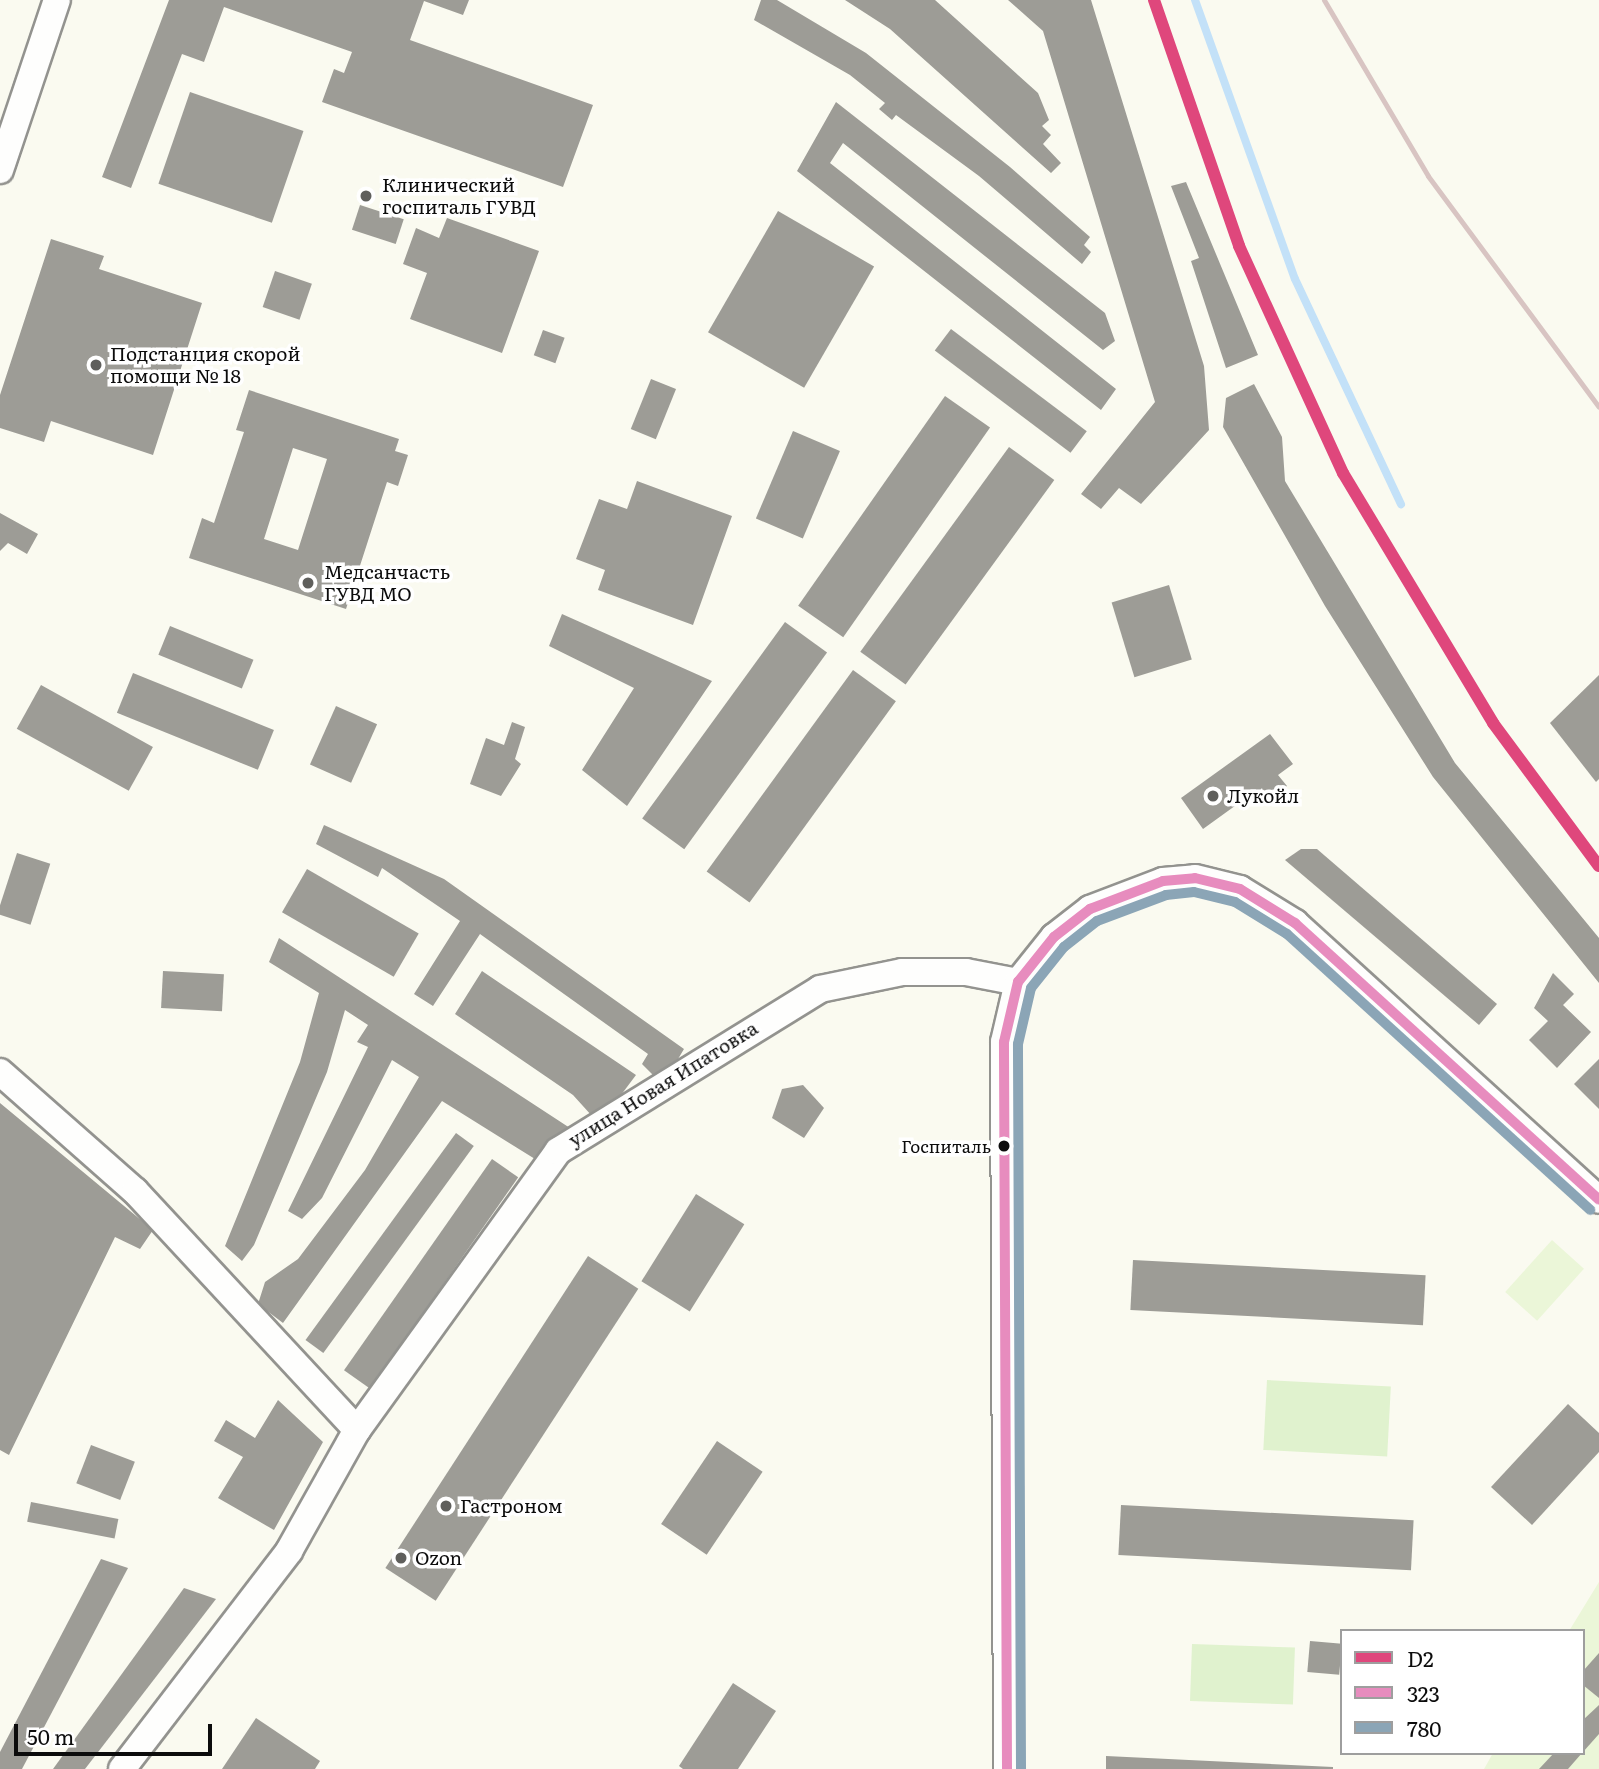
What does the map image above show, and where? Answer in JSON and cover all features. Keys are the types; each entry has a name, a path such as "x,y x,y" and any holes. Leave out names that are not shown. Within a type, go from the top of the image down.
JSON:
{"street":[{"path":"0,170 57,0"},
{"path":"1007,1769 1004,1042 1018,982 1054,937 1127,891 1195,878 1240,889 1295,923 1599,1200"},
{"name":"улица Новая Ипатовка","path":"122,1769 289,1551 357,1430 558,1151 820,989 902,972 966,972 1018,982"},
{"path":"0,1072 135,1191 357,1430"}],"green space":[{"path":"1552,1240 1584,1269 1537,1321 1505,1292"},
{"path":"1267,1380 1391,1386 1387,1456 1263,1450"},
{"path":"1599,1582 1599,1769 1484,1769 1492,1755 1585,1755 1585,1629 1570,1629"},
{"path":"1192,1644 1295,1648 1293,1705 1190,1701"}],"building":[{"path":"169,0 469,0 463,15 424,1 410,40 593,105 563,187 322,102 334,69 344,73 352,52 224,7 204,62 182,54 131,188 102,177"},
{"path":"761,0 777,0 866,53 1010,167 1090,237 1084,245 1091,252 1082,264 979,176 896,115 892,120 879,109 885,103 850,75 754,20"},
{"path":"845,0 935,0 1038,93 1049,120 1042,126 1051,135 1043,144 1061,163 1051,173 890,29"},
{"path":"1008,0 1091,0 1204,366 1209,430 1141,504 1119,488 1101,509 1081,494 1155,402 1043,31"},
{"path":"190,92 303,131 272,223 158,184"},
{"path":"836,102 1105,313 1115,341 1103,350 843,143 830,163 1116,389 1101,410 797,171"},
{"path":"1186,182 1258,355 1226,368 1191,261 1199,258 1171,186"},
{"path":"360,205 404,219 396,244 352,230"},
{"path":"778,211 874,266 804,388 708,332"},
{"path":"447,218 539,251 502,353 410,319 427,273 403,264 416,228 439,238"},
{"name":"Подстанция скорой помощи № 18","path":"51,239 104,256 99,269 202,303 153,455 51,421 44,442 0,428 0,395"},
{"path":"275,271 312,284 300,320 263,307"},
{"path":"951,329 1087,431 1071,453 935,351"},
{"path":"543,330 565,338 555,363 534,355"},
{"path":"651,379 676,389 656,439 631,429"},
{"path":"1254,384 1282,437 1285,481 1455,763 1599,938 1599,983 1433,777 1325,606 1223,427 1226,398"},
{"path":"249,390 399,439 395,451 408,455 398,486 387,482 346,609 189,558 202,518 214,523 244,432 236,430","holes":["293,448 327,459 298,550 264,539"]},
{"path":"945,396 990,428 843,637 798,606"},
{"path":"793,431 840,451 803,538 756,518"},
{"path":"1009,447 1054,480 906,685 860,652"},
{"path":"637,481 732,516 693,625 598,590 605,570 576,559 599,499 627,509"},
{"path":"0,513 38,534 27,554 8,543 0,551"},
{"path":"1169,585 1192,660 1134,677 1112,603"},
{"path":"562,614 712,681 627,806 582,770 634,688 549,646"},
{"path":"785,622 827,653 684,849 642,819"},
{"path":"170,626 253,660 242,688 158,655"},
{"path":"853,670 896,701 750,903 707,871"},
{"path":"133,673 274,730 258,770 117,713"},
{"path":"1599,675 1599,779 1596,782 1550,723"},
{"path":"41,685 153,747 129,791 17,729"},
{"path":"336,706 377,724 351,783 310,764"},
{"path":"512,722 525,727 515,759 521,764 501,796 470,784 486,738 504,745"},
{"path":"1270,734 1293,764 1278,775 1287,786 1265,802 1257,790 1203,829 1181,798"},
{"path":"324,825 444,879 684,1049 678,1059 654,1076 642,1064 648,1054 480,934 433,1006 414,994 460,921 382,868 378,877 316,844"},
{"path":"1301,849 1317,849 1497,1004 1479,1025 1285,860"},
{"path":"17,853 50,864 31,925 0,915 0,905"},
{"path":"307,869 419,934 394,977 282,912"},
{"path":"279,938 573,1130 535,1159 442,1101 283,1323 258,1304 265,1282 298,1259 365,1170 419,1077 392,1060 322,1198 302,1219 288,1211 368,1047 357,1042 368,1025 345,1010 327,1072 254,1245 242,1261 225,1246 300,1062 319,993 269,962"},
{"path":"163,971 224,974 222,1011 161,1008"},
{"path":"482,971 636,1075 615,1103 592,1116 573,1095 455,1014"},
{"path":"1553,973 1574,994 1563,1005 1591,1032 1557,1068 1529,1040 1548,1021 1534,1008"},
{"path":"1599,1059 1599,1109 1574,1084"},
{"path":"803,1085 824,1108 804,1138 772,1118 782,1089"},
{"path":"0,1103 153,1230 140,1249 115,1237 9,1455 0,1450"},
{"path":"456,1133 474,1146 323,1353 306,1340"},
{"path":"492,1159 518,1177 370,1389 344,1370"},
{"path":"696,1194 744,1224 690,1312 641,1281"},
{"path":"588,1256 638,1289 436,1601 385,1568"},
{"path":"1133,1260 1426,1275 1423,1325 1130,1310"},
{"path":"278,1400 323,1442 274,1530 218,1498 243,1457 214,1441 226,1420 255,1438"},
{"path":"1568,1404 1599,1433 1599,1452 1532,1525 1491,1487"},
{"path":"717,1441 763,1472 707,1555 661,1524"},
{"path":"91,1445 135,1462 120,1500 76,1483"},
{"path":"31,1502 118,1519 115,1539 27,1522"},
{"path":"1121,1505 1414,1520 1411,1570 1118,1555"},
{"path":"101,1559 128,1568 22,1769 0,1769 0,1752"},
{"path":"184,1588 216,1599 85,1769 53,1769"},
{"path":"1310,1641 1340,1644 1339,1675 1307,1672"},
{"path":"1599,1653 1599,1698 1585,1687 1585,1669"},
{"path":"733,1683 776,1711 738,1769 683,1769 679,1766"},
{"path":"1599,1705 1599,1734 1585,1750 1585,1718"},
{"path":"256,1718 320,1761 315,1769 222,1769"},
{"path":"1552,1755 1580,1755 1568,1769 1539,1769"},
{"path":"1106,1756 1333,1767 1333,1769 1106,1769"}],"waterway":[{"path":"1195,0 1295,279 1401,504"}],"railway":[{"path":"1324,0 1428,176 1599,407"}],"transit line":[{"name":"D2","path":"1154,0 1239,246 1343,473 1493,723 1599,866"},
{"name":"323","path":"1007,1769 1004,1042 1018,982 1054,937 1090,909 1163,881 1195,878 1240,889 1295,923 1599,1200"},
{"name":"780","path":"1021,1769 1018,1044 1031,988 1064,947 1097,921 1166,895 1194,892 1235,902 1287,934 1590,1210"}],"place":[{"name":"Клинический госпиталь ГУВД","path":"366,196"},
{"name":"Подстанция скорой помощи № 18","path":"96,365"},
{"name":"Медсанчасть ГУВД МО","path":"308,583"},
{"name":"Лукойл","path":"1213,796"},
{"name":"Госпиталь","path":"1004,1146"},
{"name":"Гастроном","path":"446,1506"},
{"name":"Ozon","path":"401,1558"}]}
